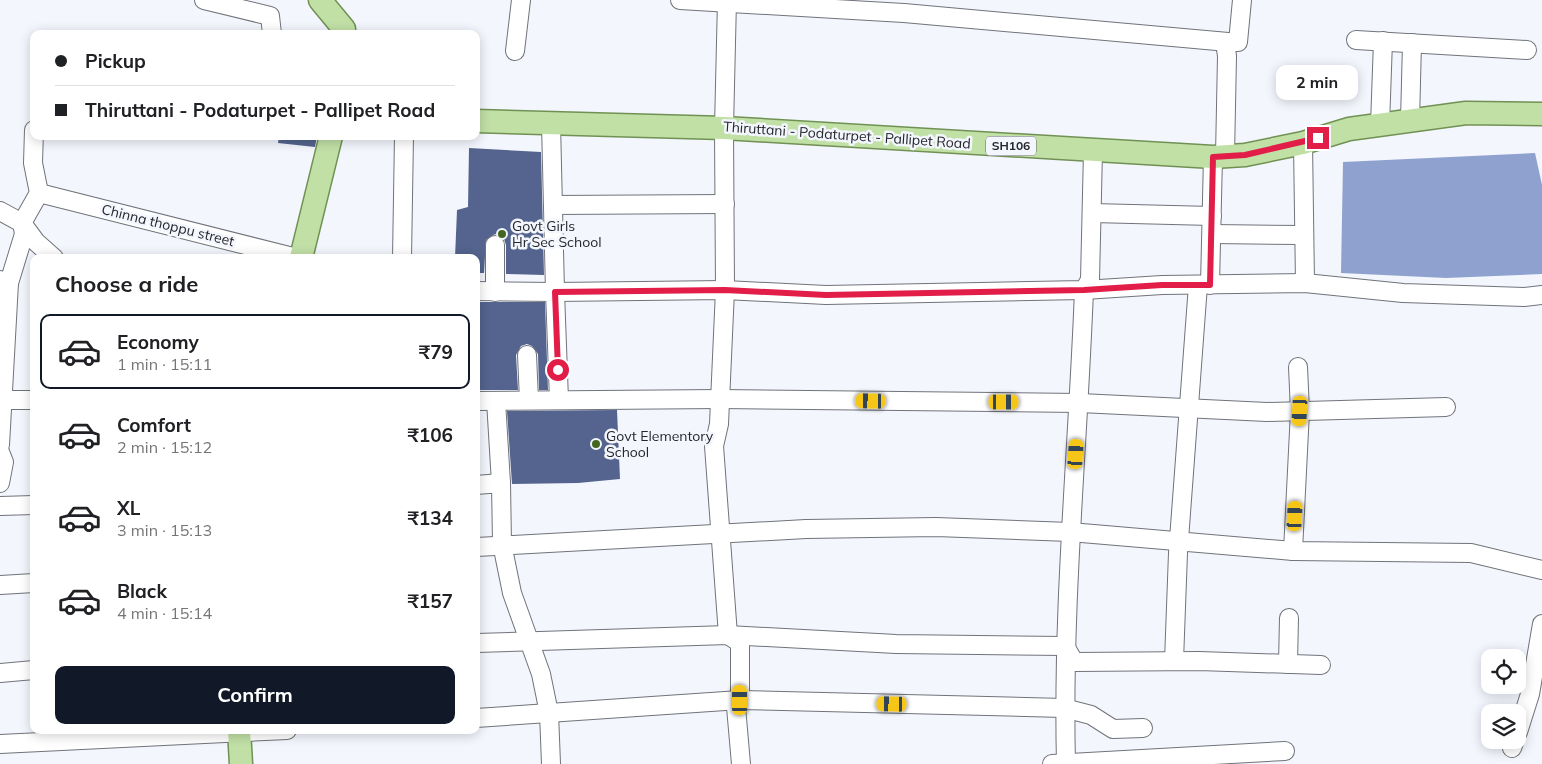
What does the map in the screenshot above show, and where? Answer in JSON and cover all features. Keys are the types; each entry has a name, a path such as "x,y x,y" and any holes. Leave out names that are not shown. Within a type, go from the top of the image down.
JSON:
{"main road":[{"path":"320,0 344,30"},
{"name":"Thiruttani - Podaturpet - Pallipet Road","path":"480,121 724,128 1093,151 1219,156 1245,155 1303,143 1350,129 1410,120 1466,113 1542,114"},
{"path":"300,254 330,140"},
{"path":"239,734 241,764"}],"street":[{"path":"204,0 270,16 272,30"},
{"path":"514,51 521,0"},
{"path":"680,0 727,1 904,13 1225,42 1238,42 1242,0"},
{"path":"727,1 724,128 725,290 720,424 714,446 728,635"},
{"path":"1356,40 1526,50"},
{"path":"1174,662 1179,543 1188,415 1212,234 1212,216 1228,56 1225,42"},
{"path":"1380,125 1383,42"},
{"path":"1410,120 1412,43"},
{"path":"550,123 559,400"},
{"path":"0,445 5,282 24,234 22,224 39,193 32,163 33,140"},
{"path":"402,254 404,140"},
{"path":"1303,143 1305,283"},
{"path":"1093,151 1090,280 1084,290 1080,403 1070,532 1061,764 1285,751"},
{"name":"Chinna thoppu street","path":"39,193 283,254"},
{"path":"553,205 724,204"},
{"path":"0,210 22,224 36,242 50,254"},
{"path":"1092,213 1212,216"},
{"path":"1212,234 1303,235"},
{"path":"495,245 495,292"},
{"path":"480,291 725,290 826,295 1084,290 1162,285 1305,283 1402,293 1542,296"},
{"path":"527,355 529,400"},
{"path":"1293,551 1300,411 1298,367"},
{"path":"480,401 720,399 1080,403 1267,412 1446,406"},
{"path":"1,400 30,400"},
{"path":"496,400 502,544 512,592 531,640 549,713 551,764"},
{"path":"0,452 4,462 0,483"},
{"path":"480,485 500,483"},
{"path":"0,506 30,505"},
{"path":"480,547 806,529 936,527 1070,532 1179,543 1293,551 1472,553 1542,570"},
{"path":"0,586 30,583"},
{"path":"1288,664 1290,618"},
{"path":"1526,707 1530,694 1542,624"},
{"path":"728,635 740,643 740,700 736,707 741,764"},
{"path":"480,643 728,635 896,644 1065,646"},
{"path":"1065,646 1074,662 1321,665"},
{"path":"0,673 30,670"},
{"path":"480,718 740,700 1064,708 1092,715 1113,729 1143,728"},
{"path":"0,744 184,734"}],"water":[{"path":"1535,153 1542,185 1542,274 1446,278 1341,273 1343,162"}],"building":[{"path":"278,140 316,140 315,147 278,143"},
{"name":"Govt Girls Hr Sec School","path":"469,148 541,152 544,275 506,274 506,245 504,239 495,234 486,240 484,273 480,273 480,254 455,254 457,210 468,207"},
{"path":"480,302 545,302 548,390 539,390 538,354 532,346 527,344 521,346 516,355 518,390 480,390"},
{"path":"617,410 620,479 578,483 512,484 507,411"}],"place":[{"name":"Govt Girls Hr Sec School","path":"502,234"},
{"name":"Govt Elementory School","path":"596,444"}],"route":[{"path":"558,370 555,292 725,290 826,295 1084,290 1162,285 1210,285 1213,157 1245,155 1318,138"}]}
